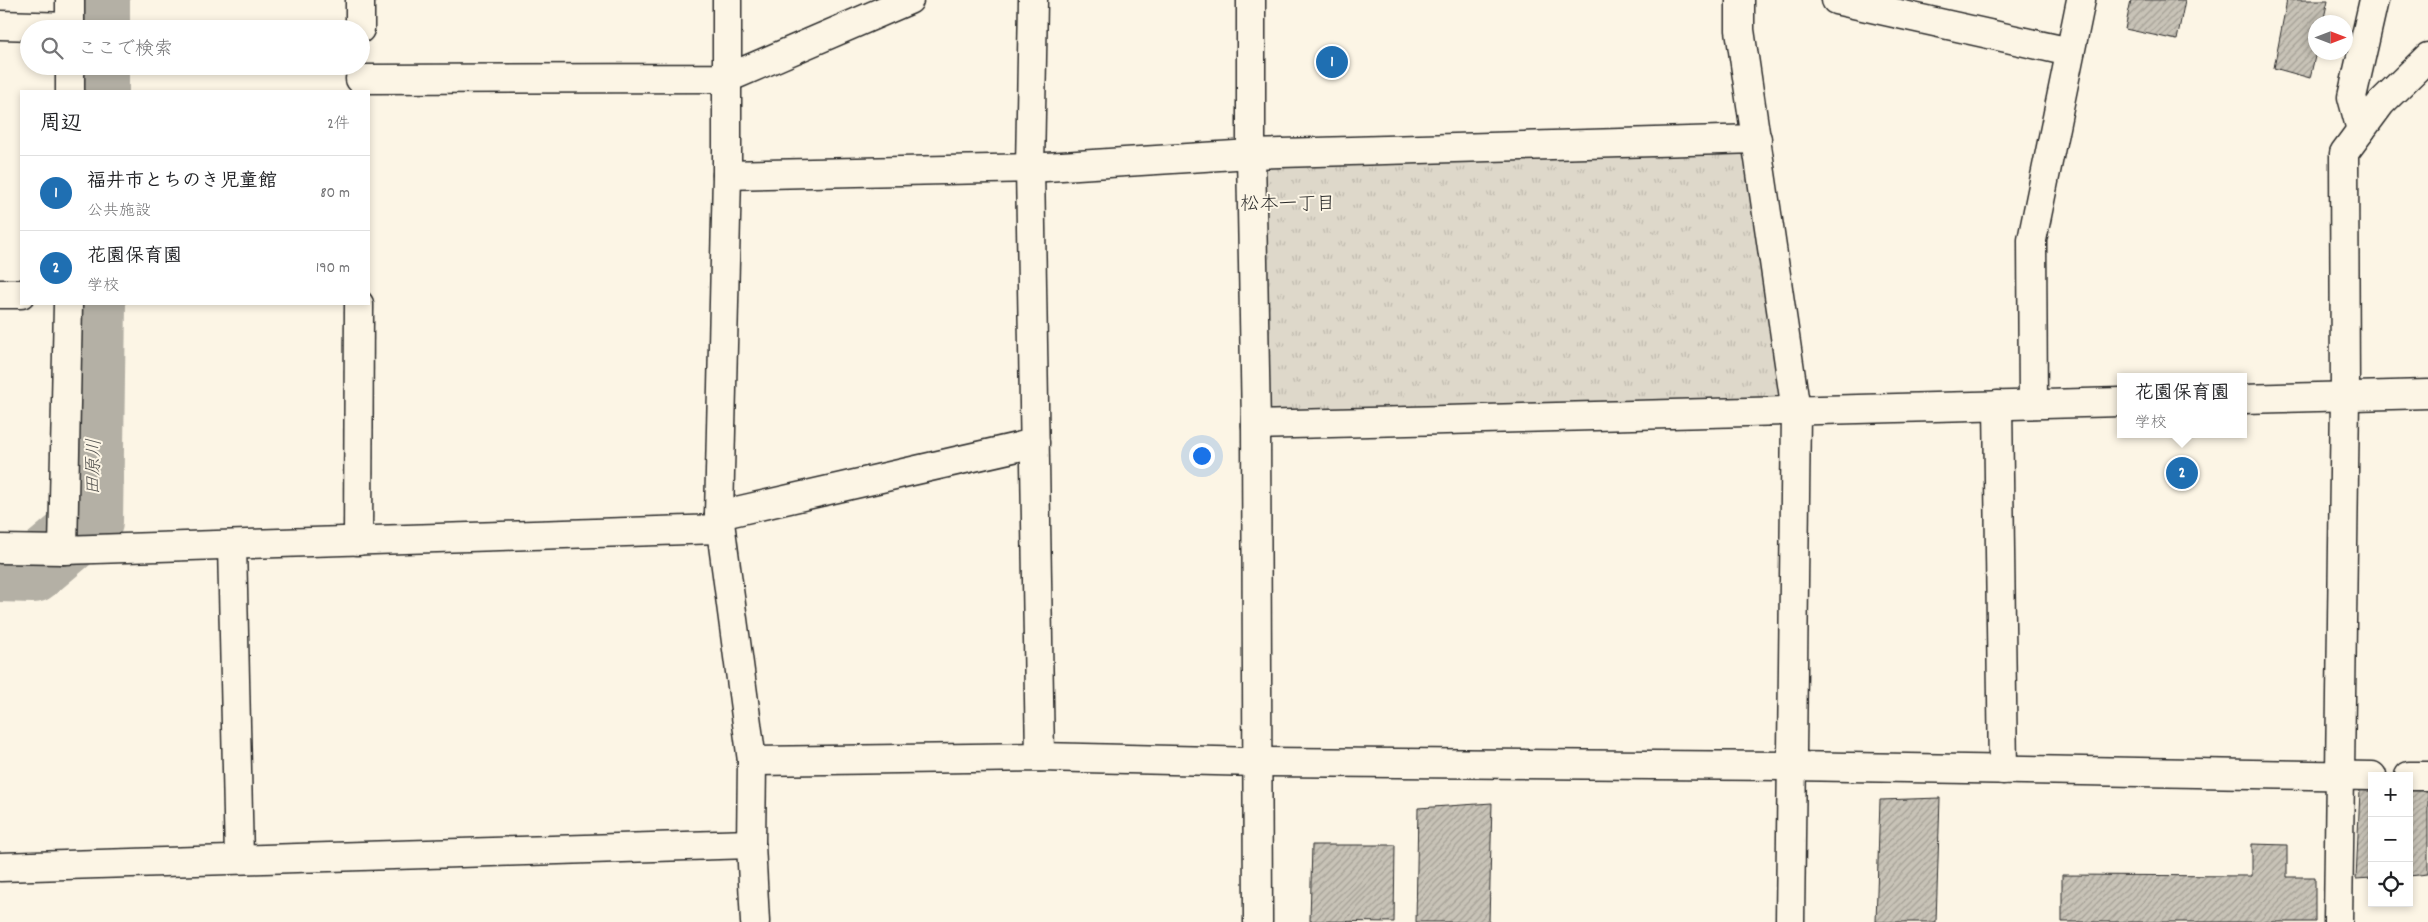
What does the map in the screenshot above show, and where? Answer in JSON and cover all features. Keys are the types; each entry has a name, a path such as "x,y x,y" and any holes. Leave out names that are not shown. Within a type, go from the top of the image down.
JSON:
{"street":[{"path":"70,0 70,20"},
{"path":"360,0 360,20"},
{"path":"727,0 727,175 719,522 752,761 751,844 755,922"},
{"path":"360,79 728,78 909,0"},
{"path":"1033,0 1030,168 1040,757"},
{"path":"1251,0 1251,154 1259,762 1258,922"},
{"path":"1740,0 1740,30 1796,410 1790,922"},
{"path":"1836,0 2070,52"},
{"path":"2033,404 2032,240 2081,0"},
{"path":"2361,130 2352,97 2374,0"},
{"path":"0,25 20,26"},
{"path":"2338,922 2345,396 2344,153 2381,103 2428,57"},
{"path":"70,75 70,90"},
{"path":"727,175 1030,168 1251,154 1757,139"},
{"path":"0,294 20,294"},
{"path":"63,550 68,305"},
{"path":"358,541 359,305"},
{"path":"2247,399 2428,394"},
{"path":"1256,425 2117,402"},
{"path":"1998,405 2003,770"},
{"path":"0,549 63,550 358,541 719,522 1035,443"},
{"path":"232,545 239,859"},
{"path":"752,761 1040,757 1259,762 1791,766 2368,776"},
{"path":"2413,776 2428,776"},
{"path":"0,867 751,844"}],"green space":[{"path":"1742,139 1796,411 1256,425 1251,154"}],"building":[{"path":"2131,0 2185,0 2177,40 2125,29"},
{"path":"2287,0 2328,0 2325,15 2308,15 2308,60 2314,60 2310,78 2274,68"},
{"path":"2368,789 2368,878 2356,879 2360,790"},
{"path":"2413,789 2428,789 2428,874 2413,876"},
{"path":"1940,798 1936,922 1876,922 1880,800"},
{"path":"1492,803 1489,922 1416,922 1418,808"},
{"path":"2252,844 2287,845 2287,877 2315,877 2315,922 2062,922 2062,875 2252,876"},
{"path":"1312,845 1395,845 1394,922 1310,921"}],"waterway":[{"name":"田原川","path":"98,0 98,20"},
{"name":"田原川","path":"97,75 97,90"},
{"name":"田原川","path":"0,570 33,571 91,522 94,305"}],"place":[{"name":"福井市とちのき児童館","path":"1332,62"},
{"name":"花園保育園","path":"2182,473"}],"district":[{"name":"松本一丁目","path":"1288,202"}]}
